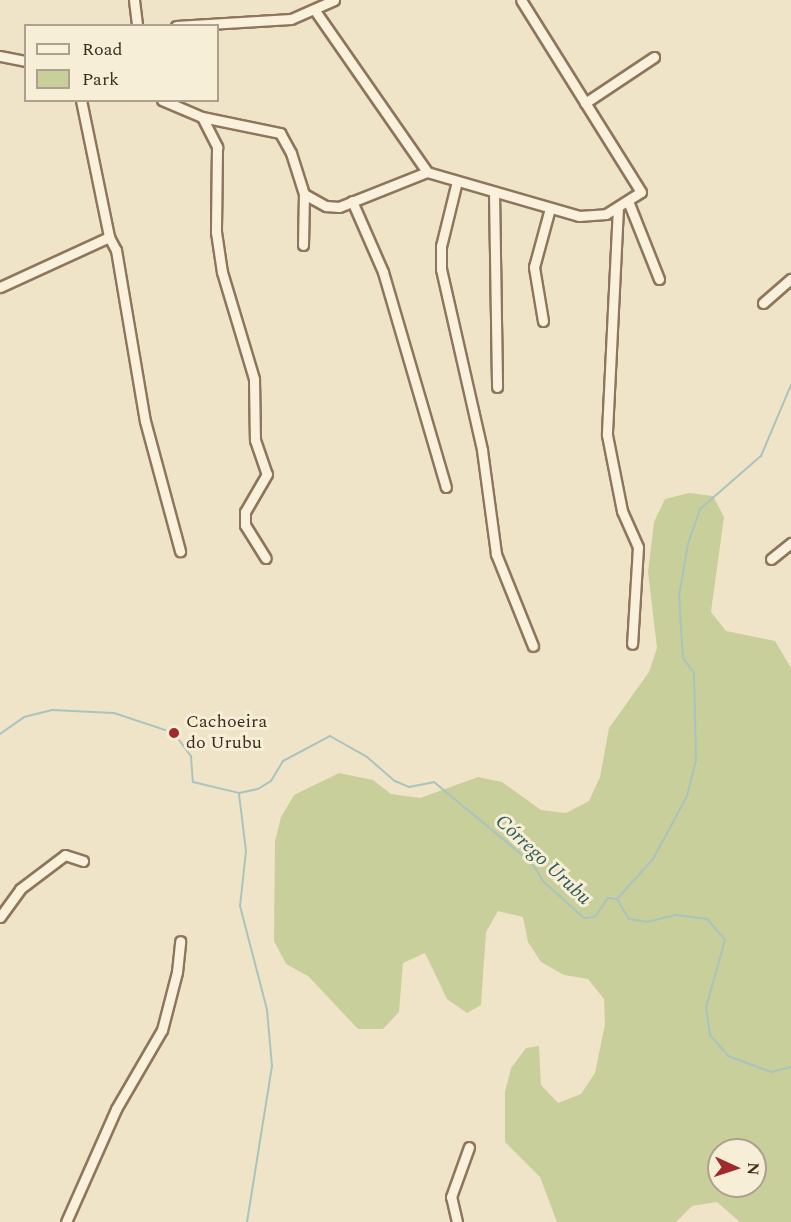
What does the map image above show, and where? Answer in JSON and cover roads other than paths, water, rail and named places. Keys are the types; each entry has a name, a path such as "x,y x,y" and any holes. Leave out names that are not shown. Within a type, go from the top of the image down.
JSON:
{"street":[{"path":"134,0 137,24"},
{"path":"209,24 291,19 316,12 334,0"},
{"path":"304,194 333,207 427,172 589,217 618,207 641,192 523,1"},
{"path":"316,12 427,172"},
{"path":"0,56 24,61"},
{"path":"585,103 654,57"},
{"path":"81,102 109,237 116,250 145,421 180,551"},
{"path":"167,102 202,117 280,133 291,153 304,194 303,245"},
{"path":"202,117 217,147 217,242 254,379 255,440 267,474 245,512 245,525 266,558"},
{"path":"457,181 441,246 441,269 482,450 496,554 534,646"},
{"path":"494,192 497,387"},
{"path":"352,201 383,272 446,487"},
{"path":"628,201 659,279"},
{"path":"618,207 607,435 619,502 638,547 632,644"},
{"path":"543,321 534,267 550,208"},
{"path":"0,287 109,237"},
{"path":"763,303 791,279"},
{"path":"771,559 791,543"},
{"path":"0,917 20,889 65,855 83,861"},
{"path":"66,1222 116,1108 162,1030 177,972 180,941"},
{"path":"457,1222 451,1197 468,1147"}],"waterway":[{"name":"Córrego Urubu","path":"617,899 653,859 687,796 696,761 694,673 683,658 679,596 688,544 700,509 761,456 791,385"},
{"name":"Córrego Urubu","path":"0,734 24,717 52,710 114,713 174,733 191,756 193,782 239,793 258,789 271,781 283,761 330,736 367,757 395,781 409,787 434,782 532,863 544,882 584,918 595,917 608,898 617,899 629,919 647,922 676,915 707,919 725,940 706,1007 710,1035 728,1056 771,1072 791,1067"},
{"name":"Córrego Urubu","path":"239,794 246,851 240,906 267,1010 272,1066 247,1222"}],"place":[{"name":"Cachoeira do Urubu","path":"174,733"}]}
